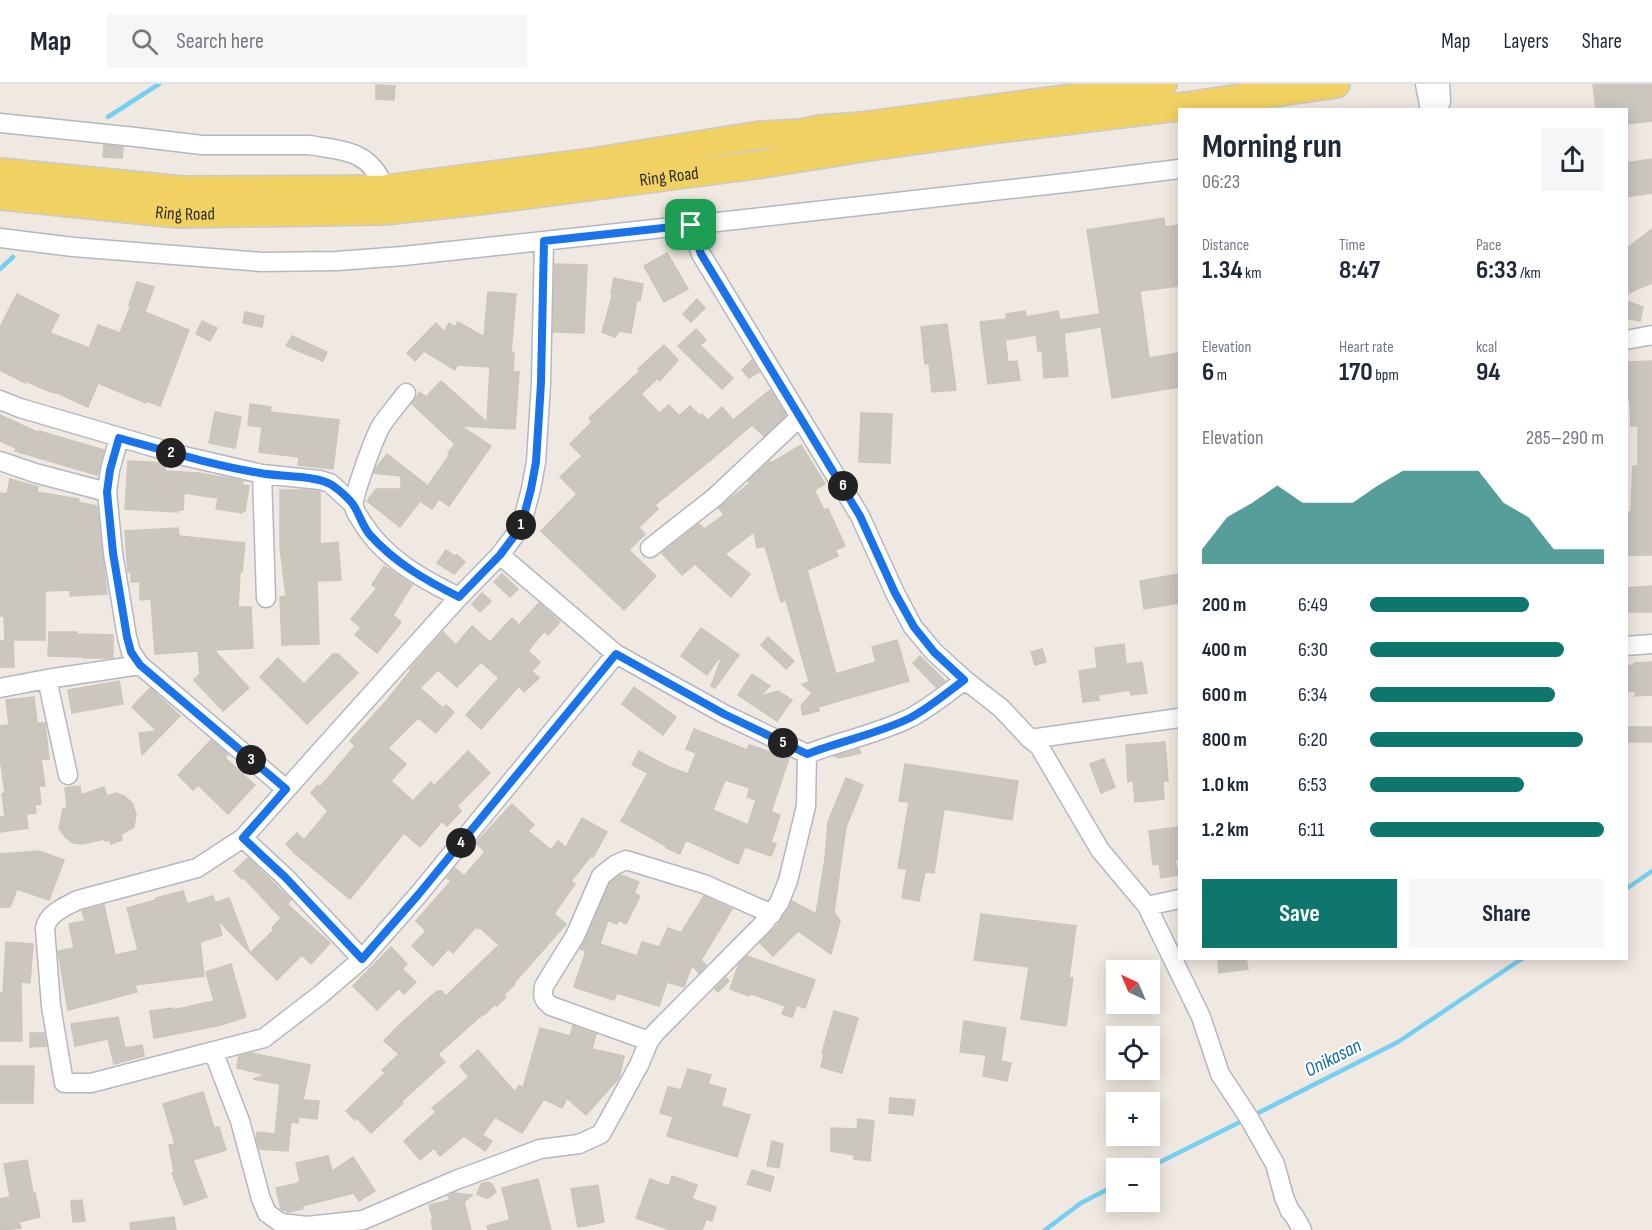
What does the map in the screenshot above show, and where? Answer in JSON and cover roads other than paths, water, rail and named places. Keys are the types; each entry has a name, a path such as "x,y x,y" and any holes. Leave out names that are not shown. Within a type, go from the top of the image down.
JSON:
{"main road":[{"name":"Ring Road","path":"0,172 183,190 385,189 592,162 760,135 861,126 1163,84"},
{"name":"Ring Road","path":"0,196 178,213 384,210 487,200 756,165 990,130 1163,110 1336,84"}],"street":[{"path":"1425,84 1430,108"},
{"path":"1439,108 1441,101 1440,84"},
{"path":"0,123 202,145 309,145 348,152 364,158 380,176 385,189"},
{"path":"0,237 84,248 261,262 359,259 691,225 1178,169"},
{"path":"691,225 701,254 860,516 895,593 914,627 934,652 964,680 1001,708 1029,739 1039,746 1100,850 1147,906 1201,1017 1220,1074 1249,1118 1275,1164 1284,1197 1302,1230"},
{"path":"544,241 541,383 536,462 521,527 500,555 459,597 243,838 197,868 78,900 54,915 46,924 51,1006 64,1083 92,1083 264,1038 320,995 362,959 418,895 616,654"},
{"path":"1628,340 1652,335"},
{"path":"354,505 360,479 380,427 406,393"},
{"path":"0,400 184,456 262,474 330,483 354,505 369,534 396,560 430,583 459,597"},
{"path":"650,548 715,497 800,417"},
{"path":"119,438 110,470 107,492 113,553 131,652 140,665 286,789"},
{"path":"0,461 107,492"},
{"path":"262,474 266,597"},
{"path":"500,555 616,654 724,714 807,754 869,735 911,717 964,680"},
{"path":"1628,646 1652,644"},
{"path":"0,688 140,665"},
{"path":"47,679 68,775"},
{"path":"1029,739 1178,718"},
{"path":"213,1051 240,1121 261,1199 267,1213 281,1223 307,1226 363,1220 456,1180 540,1149 579,1143 601,1134 639,1065 649,1041 772,914 779,903 788,881 806,806 807,754"},
{"path":"243,838 285,877 362,959"},
{"path":"649,1041 551,1006 542,995 544,986 574,936 601,876 626,860 704,884 772,914"},
{"path":"1147,906 1178,899"}],"waterway":[{"path":"108,117 159,84"},
{"path":"0,269 13,257"},
{"name":"Onikasan","path":"1628,888 1652,871"},
{"name":"Onikasan","path":"1254,1115 1398,1042 1520,960"},
{"name":"Onikasan","path":"1160,1162 1246,1119"},
{"name":"Onikasan","path":"1045,1230 1081,1203 1106,1190"}]}
